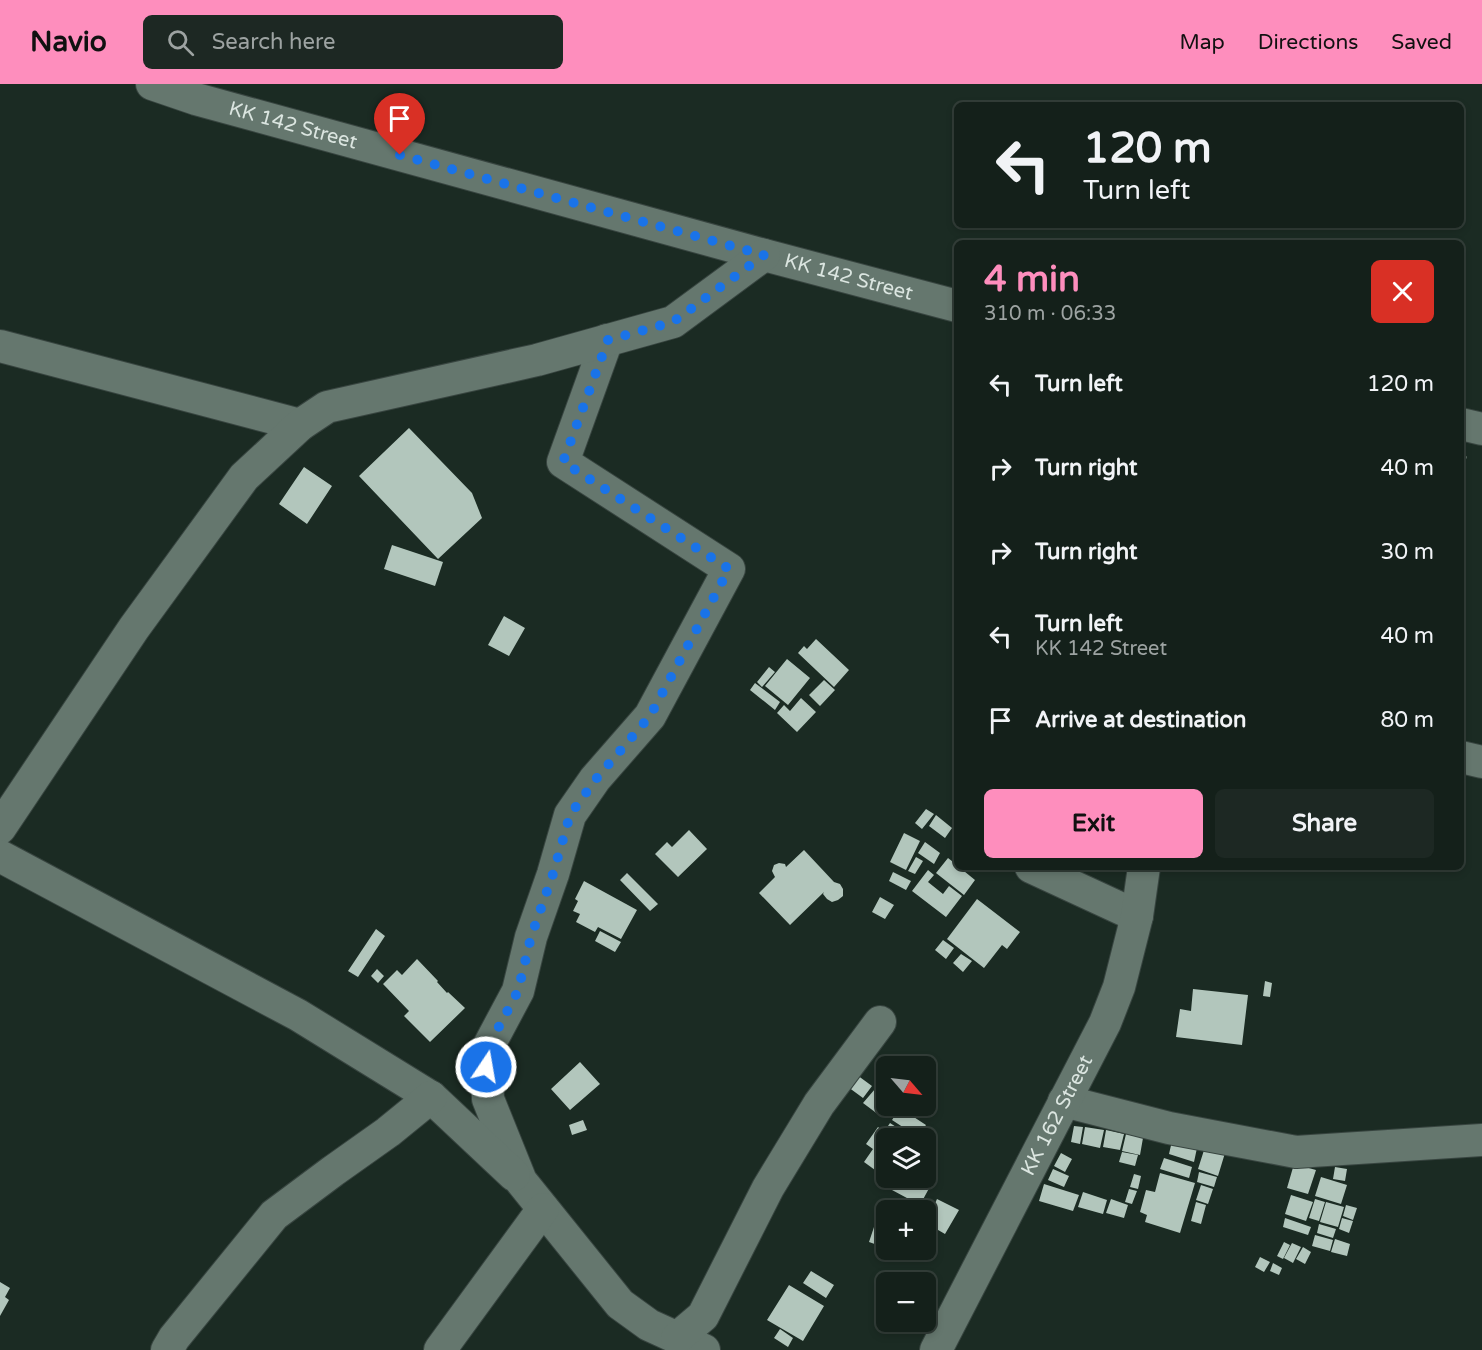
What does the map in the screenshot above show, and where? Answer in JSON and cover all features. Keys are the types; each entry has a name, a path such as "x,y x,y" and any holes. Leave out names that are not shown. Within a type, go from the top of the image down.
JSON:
{"street":[{"name":"KK 142 Street","path":"152,84 196,99 954,305"},
{"path":"0,828 134,628 244,477 300,424 327,407 537,360 673,322 764,255"},
{"path":"521,1181 488,1099 486,1051 518,991 531,937 570,815 596,779 650,716 729,569 563,462 608,340"},
{"path":"0,346 300,424"},
{"path":"1464,425 1482,429"},
{"path":"1464,758 1482,762"},
{"path":"0,856 298,1015 431,1097 521,1181 621,1304 649,1325 690,1344 702,1316 773,1179 819,1104 880,1022"},
{"path":"1037,870 1137,916"},
{"name":"KK 162 Street","path":"936,1350 1105,1023 1119,987 1137,916 1144,870"},
{"path":"167,1350 174,1338 274,1215 388,1132 431,1097"},
{"path":"1064,1101 1169,1128 1296,1152 1482,1140"},
{"path":"440,1350 543,1209"}],"building":[{"path":"409,428 472,493 482,518 438,559 359,476"},
{"path":"304,467 332,486 307,524 279,504"},
{"path":"392,545 443,562 435,586 384,569"},
{"path":"504,616 525,628 509,656 488,645"},
{"path":"816,639 849,670 834,687 798,653 804,646 807,649"},
{"path":"787,659 810,678 788,705 765,686"},
{"path":"769,667 775,672 762,687 757,682"},
{"path":"824,680 835,690 820,706 809,695"},
{"path":"755,683 780,702 775,710 750,690"},
{"path":"801,698 816,712 797,732 777,713 784,705 790,711"},
{"path":"926,809 934,814 922,829 915,823"},
{"path":"936,815 952,828 945,838 929,826"},
{"path":"689,830 707,849 678,877 655,854 667,842 672,847"},
{"path":"904,833 920,841 906,870 890,862"},
{"path":"925,842 940,853 934,864 918,853"},
{"path":"804,850 834,882 840,884 843,896 832,902 823,894 824,892 790,925 759,893 775,877 772,871 774,865 785,864 786,867"},
{"path":"916,857 923,861 915,874 908,871"},
{"path":"948,858 954,863 954,870 963,870 975,880 964,895 936,873"},
{"path":"928,870 934,875 928,882 943,894 949,886 962,896 946,917 912,891"},
{"path":"893,872 911,881 906,890 889,881"},
{"path":"627,873 658,904 650,911 620,880"},
{"path":"584,881 637,910 621,939 598,927 595,932 576,922 580,914 573,911 578,901 575,899"},
{"path":"880,897 894,905 885,919 872,912"},
{"path":"977,899 1020,932 1007,949 1002,945 984,968 947,939"},
{"path":"376,929 385,936 358,977 348,971"},
{"path":"600,931 621,942 615,952 595,941"},
{"path":"943,940 954,948 946,959 935,950"},
{"path":"961,954 972,961 963,972 953,963"},
{"path":"417,959 447,993 465,1008 430,1042 404,1016 409,1011 383,984 397,970 402,975"},
{"path":"377,969 384,976 378,983 371,976"},
{"path":"1265,981 1272,983 1270,997 1263,996"},
{"path":"1193,989 1248,995 1242,1045 1176,1037 1180,1009 1191,1011"},
{"path":"580,1062 600,1084 570,1110 551,1089"},
{"path":"857,1075 872,1086 863,1098 848,1087"},
{"path":"875,1089 876,1090 876,1113 863,1103"},
{"path":"895,1116 912,1116 926,1125 924,1128 904,1128 892,1120"},
{"path":"583,1120 587,1130 572,1135 569,1125"},
{"path":"890,1123 898,1128 887,1128"},
{"path":"1074,1126 1083,1127 1080,1144 1071,1142"},
{"path":"1085,1127 1104,1130 1100,1148 1082,1144"},
{"path":"876,1130 876,1171 864,1162 873,1149 866,1144"},
{"path":"1106,1130 1124,1134 1120,1150 1103,1147"},
{"path":"1126,1134 1143,1138 1140,1155 1122,1151"},
{"path":"1172,1141 1197,1148 1194,1162 1169,1154"},
{"path":"1205,1147 1225,1153 1218,1176 1198,1169"},
{"path":"1122,1152 1138,1155 1135,1166 1119,1162"},
{"path":"1061,1153 1072,1159 1065,1172 1054,1166"},
{"path":"1164,1158 1192,1167 1189,1178 1160,1169"},
{"path":"1294,1164 1316,1170 1308,1194 1287,1188"},
{"path":"1335,1167 1347,1169 1345,1181 1333,1179"},
{"path":"1053,1169 1069,1176 1064,1187 1048,1180"},
{"path":"1199,1172 1217,1177 1214,1187 1197,1182"},
{"path":"1160,1173 1195,1183 1180,1233 1145,1222 1147,1215 1140,1212 1146,1190 1155,1192"},
{"path":"1134,1174 1141,1176 1138,1189 1130,1187"},
{"path":"1321,1177 1347,1185 1341,1204 1315,1196"},
{"path":"1044,1184 1079,1195 1073,1211 1039,1201"},
{"path":"1201,1185 1213,1189 1208,1204 1196,1200"},
{"path":"893,1188 929,1188 923,1200 911,1200 892,1190"},
{"path":"1129,1189 1137,1191 1132,1204 1125,1202"},
{"path":"1083,1192 1107,1200 1103,1214 1078,1207"},
{"path":"1291,1195 1313,1202 1306,1221 1285,1214"},
{"path":"937,1199 959,1210 945,1234 936,1229"},
{"path":"1111,1199 1128,1205 1124,1218 1106,1213"},
{"path":"1315,1199 1325,1202 1319,1221 1309,1218"},
{"path":"1196,1202 1206,1205 1201,1224 1191,1221"},
{"path":"1326,1202 1344,1207 1338,1227 1320,1222"},
{"path":"1346,1205 1357,1208 1353,1220 1343,1216"},
{"path":"1285,1218 1311,1227 1308,1235 1283,1227"},
{"path":"1342,1218 1353,1221 1349,1233 1339,1229"},
{"path":"1319,1224 1336,1229 1333,1238 1317,1233"},
{"path":"874,1227 876,1228 876,1244 869,1242"},
{"path":"1315,1235 1333,1240 1330,1251 1312,1246"},
{"path":"1335,1239 1350,1244 1347,1256 1331,1252"},
{"path":"1284,1242 1290,1245 1283,1259 1277,1256"},
{"path":"1292,1243 1301,1247 1293,1263 1284,1258"},
{"path":"1303,1247 1311,1252 1305,1264 1296,1259"},
{"path":"1260,1257 1270,1262 1264,1272 1255,1267"},
{"path":"1273,1263 1282,1268 1279,1275 1270,1271"},
{"path":"811,1271 834,1285 826,1298 803,1283"},
{"path":"0,1282 10,1288 5,1297 9,1300 0,1316"},
{"path":"789,1285 824,1306 803,1341 767,1320"},
{"path":"780,1329 793,1338 788,1347 774,1338"}],"route":[{"path":"400,155 764,255 673,322 608,340 563,462 729,569 650,716 596,779 570,815 531,937 518,991 486,1051 486,1067"}]}
